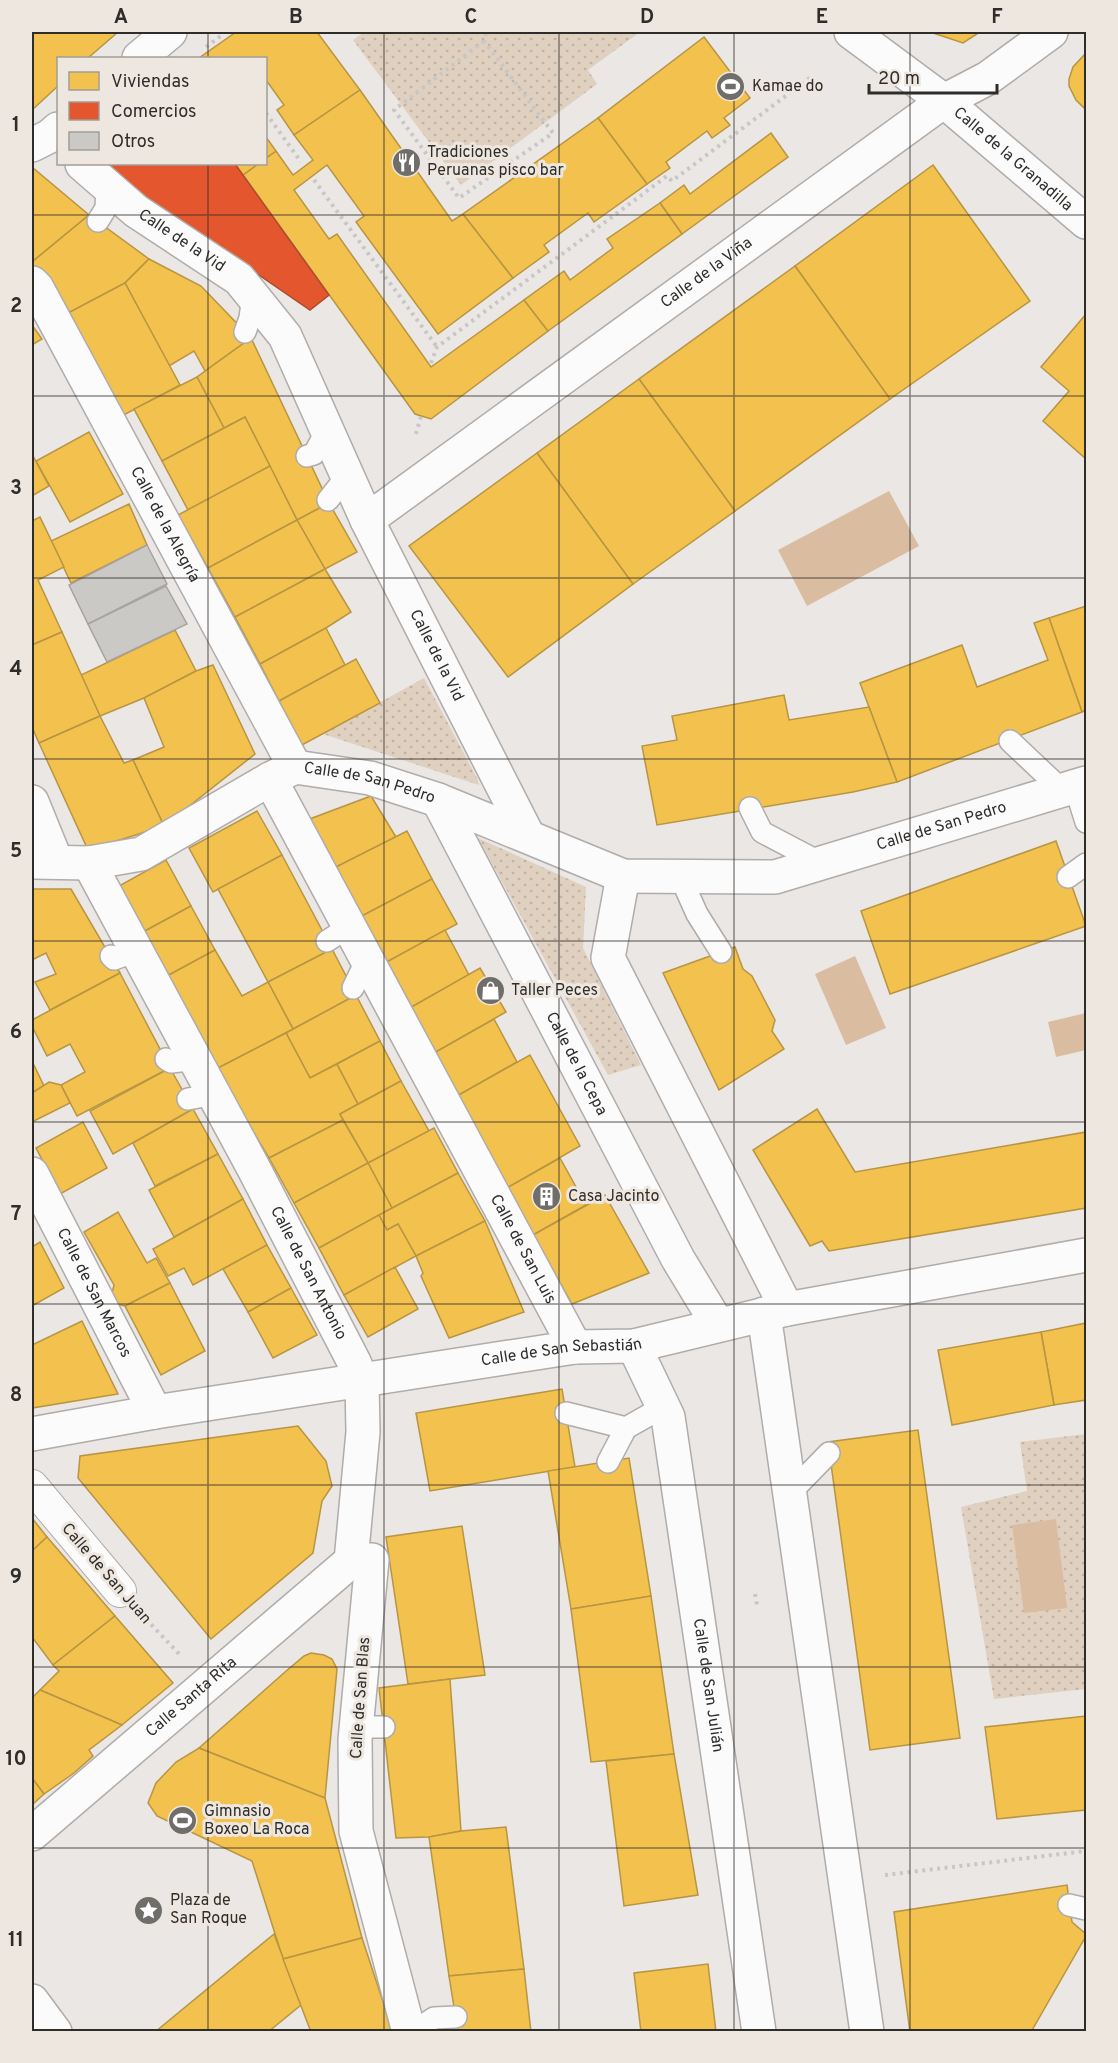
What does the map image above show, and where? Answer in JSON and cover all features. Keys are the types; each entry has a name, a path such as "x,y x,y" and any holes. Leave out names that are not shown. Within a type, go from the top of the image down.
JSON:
{"street":[{"path":"140,57 170,32"},
{"name":"Calle de la Granadilla","path":"851,32 944,101 1086,222"},
{"name":"Calle de la Viña","path":"367,520 944,101 988,78 1050,32"},
{"name":"Calle de la Vid","path":"83,165 136,211 239,279 285,336 327,430 337,488 367,520 528,836"},
{"name":"Calle de la Alegría","path":"32,283 37,288 283,773"},
{"path":"32,802 44,862 89,863 141,854 158,854 283,773"},
{"name":"Calle de San Pedro","path":"283,773 370,778 438,800 623,876 775,878 1075,787"},
{"name":"Calle de San Luis","path":"283,773 336,929 367,959 478,1151 575,1347"},
{"name":"Calle de la Cepa","path":"438,800 678,1259 718,1325"},
{"name":"Calle de San Antonio","path":"89,863 124,955 200,1068 203,1100 256,1154 362,1381"},
{"path":"623,876 608,958 776,1311 790,1493 867,2031"},
{"name":"Calle de San Marcos","path":"32,1174 155,1412"},
{"name":"Calle de San Sebastián","path":"32,1434 155,1412 575,1347 634,1346 776,1311 1086,1255"},
{"name":"Calle de San Julián","path":"634,1346 663,1407 669,1428 759,2031"},
{"name":"Calle de San Blas","path":"362,1381 371,1562 369,1734 356,1831 411,2031"},
{"name":"Calle de San Juan","path":"32,1486 120,1591"},
{"name":"Calle Santa Rita","path":"32,1834 371,1562"},
{"path":"32,2001 56,2031"}],"lane":[{"path":"98,221 106,208 107,186"},
{"path":"244,332 250,318 253,296"},
{"path":"307,456 314,454 327,430"},
{"path":"1010,741 1075,787 1086,822"},
{"path":"750,808 762,832 821,863"},
{"path":"1068,877 1086,864"},
{"path":"680,876 697,914 721,952"},
{"path":"353,988 367,959"},
{"path":"166,1059 171,1062 189,1060 200,1068"},
{"path":"608,1462 626,1428 663,1407"},
{"path":"566,1413 626,1428"},
{"path":"790,1493 829,1453"},
{"path":"411,2031 434,2018 456,2017"}],"path":[{"path":"484,41 554,133 459,198 394,110 484,41 486,32"},
{"path":"214,42 222,35"},
{"path":"431,363 437,346 667,176 672,181 811,77"},
{"path":"267,114 301,162"},
{"path":"314,180 437,346"},
{"path":"416,434 421,416"},
{"name":"Calle de San Juan","path":"120,1591 183,1659"},
{"path":"755,1594 757,1605"},
{"path":"880,1875 1086,1851"}],"shaded area":[{"path":"364,32 640,32 588,70 597,84 461,185 353,40"},
{"path":"889,491 919,546 807,606 778,550"},
{"path":"424,678 478,780 479,785 323,734"},
{"path":"478,838 586,887 583,948 641,1065 608,1075"},
{"path":"855,956 886,1028 846,1045 815,974"},
{"path":"1086,1013 1086,1050 1056,1057 1048,1022"},
{"path":"1086,1434 1086,1689 994,1699 961,1507 1027,1491 1020,1442"},
{"path":"1056,1519 1067,1608 1024,1613 1012,1525"}],"building: Viviendas":[{"path":"32,32 118,32 89,57 57,57 57,87 32,110"},
{"path":"236,32 317,32 360,90 294,135 277,110 284,105 267,81 267,57 200,57"},
{"path":"930,32 980,32 963,43"},
{"path":"704,37 750,98 724,118 730,125 712,138 707,131 666,162 670,168 647,184 598,118"},
{"path":"1086,53 1086,110 1076,100 1069,86 1069,79 1073,67"},
{"path":"360,90 452,221 463,214 513,278 438,334 356,222 364,216 327,165 294,190 329,239 337,234 431,367 524,300 548,331 431,419 415,414 243,175 257,165 267,165 267,157 276,151 293,175 313,160 294,135"},
{"path":"598,118 647,184 594,222 588,213 544,245 549,252 513,278 463,214"},
{"path":"771,133 788,157 682,234 660,203 684,185 690,194"},
{"path":"267,138 276,151 267,157"},
{"path":"236,165 257,165 243,175"},
{"path":"933,165 1030,301 890,399 795,266"},
{"path":"32,167 89,215 32,262"},
{"path":"660,203 682,234 548,331 524,300 564,271 570,280 613,248 607,239"},
{"path":"89,215 149,259 125,283 59,318 32,274 32,262"},
{"path":"149,259 201,286 251,338 205,371 194,351 169,366 125,283"},
{"path":"795,266 890,399 735,511 639,379"},
{"path":"125,283 180,385 120,417 66,314"},
{"path":"1086,314 1086,459 1043,421 1069,391 1041,367"},
{"path":"32,325 42,339 32,345"},
{"path":"251,338 329,503 297,520 245,417 224,428 197,377"},
{"path":"197,377 224,428 162,461 134,409"},
{"path":"639,379 735,511 633,584 537,453"},
{"path":"245,417 270,466 188,510 162,461"},
{"path":"89,432 123,494 70,522 36,461"},
{"path":"537,453 633,584 508,677 409,546"},
{"path":"32,454 49,486 32,496"},
{"path":"270,466 297,520 208,568 178,515"},
{"path":"329,503 357,552 325,569 297,520"},
{"path":"129,504 147,545 71,583 51,541"},
{"path":"40,517 64,567 38,580 62,632 32,645 32,521"},
{"path":"297,520 325,569 235,617 208,568"},
{"path":"325,569 351,612 260,664 235,617"},
{"path":"1086,606 1086,710 1082,712 1049,618"},
{"path":"1049,618 1082,712 897,782 860,683 962,645 977,687 1048,660 1034,623"},
{"path":"326,628 345,665 279,701 260,664"},
{"path":"175,630 196,671 144,698 100,716 81,675"},
{"path":"62,632 100,716 39,743 32,727 32,645"},
{"path":"356,659 380,703 302,745 279,701"},
{"path":"213,665 255,754 164,826 133,760 164,747 144,698 196,671"},
{"path":"784,695 789,720 869,707 897,782 853,792 657,825 642,746 677,740 672,716"},
{"path":"100,716 124,763 133,760 164,826 88,850 39,743"},
{"path":"371,796 396,837 332,869 307,820"},
{"path":"257,811 282,855 213,892 189,848"},
{"path":"407,831 432,879 358,918 332,869"},
{"path":"1056,841 1086,926 890,994 861,911"},
{"path":"282,855 332,949 268,982 218,889"},
{"path":"166,860 191,906 143,932 119,886"},
{"path":"432,879 457,924 383,964 358,918"},
{"path":"32,889 71,889 120,973 50,1010 35,982 56,974 46,953 32,960"},
{"path":"191,906 215,950 167,976 143,932"},
{"path":"445,930 469,975 408,1009 383,964"},
{"path":"735,947 743,969 752,976 775,1020 772,1031 784,1049 719,1090 663,973"},
{"path":"332,949 356,995 293,1029 268,982"},
{"path":"215,950 242,996 268,982 293,1029 218,1068 167,976"},
{"path":"480,968 506,1012 434,1053 408,1009"},
{"path":"120,973 170,1068 77,1116 61,1085 85,1072 70,1044 47,1056 32,1026 32,1020"},
{"path":"356,995 380,1041 310,1078 286,1033"},
{"path":"494,1019 517,1062 457,1096 434,1053"},
{"path":"286,1033 310,1078 337,1064 358,1104 340,1114 343,1120 269,1158 218,1068"},
{"path":"380,1041 401,1081 358,1104 337,1064"},
{"path":"530,1055 580,1146 507,1188 457,1096"},
{"path":"32,1061 44,1086 32,1093"},
{"path":"170,1068 193,1109 113,1154 90,1111"},
{"path":"401,1081 429,1131 368,1163 340,1114"},
{"path":"49,1082 61,1085 70,1103 32,1122 32,1093"},
{"path":"193,1109 218,1154 155,1186 133,1143"},
{"path":"817,1109 855,1172 1086,1132 1086,1208 829,1251 822,1241 810,1246 753,1150"},
{"path":"343,1120 368,1163 294,1203 269,1158"},
{"path":"83,1122 107,1168 60,1194 36,1148"},
{"path":"434,1128 458,1173 392,1208 368,1163"},
{"path":"218,1154 243,1199 174,1237 149,1190"},
{"name":"Casa Jacinto","path":"560,1158 586,1205 533,1235 507,1188"},
{"path":"368,1163 392,1208 319,1248 294,1203"},
{"path":"458,1173 485,1221 416,1256 398,1224 387,1230 379,1215"},
{"path":"605,1195 649,1273 572,1304 533,1235"},
{"path":"243,1199 267,1245 193,1285 184,1268 168,1276 153,1249"},
{"path":"118,1212 147,1263 156,1258 170,1283 125,1306 117,1304 112,1293 114,1285 84,1232"},
{"path":"379,1215 387,1230 398,1224 416,1256 344,1295 319,1248"},
{"path":"485,1221 524,1312 449,1338 421,1276 423,1273 416,1256"},
{"path":"40,1242 64,1288 32,1306 32,1247"},
{"path":"267,1245 291,1288 248,1312 223,1269"},
{"path":"395,1267 418,1309 368,1337 344,1295"},
{"path":"170,1283 205,1351 161,1375 125,1306"},
{"path":"291,1288 317,1335 273,1358 248,1312"},
{"path":"82,1321 118,1394 32,1408 32,1345"},
{"path":"1086,1323 1086,1400 1054,1405 1041,1332"},
{"path":"1041,1332 1054,1405 952,1425 938,1350"},
{"path":"562,1389 575,1467 430,1491 416,1413"},
{"path":"298,1426 326,1461 332,1486 322,1501 313,1553 211,1639 78,1478 80,1456"},
{"path":"918,1430 960,1738 870,1750 828,1442"},
{"path":"629,1458 651,1596 571,1609 548,1471"},
{"path":"32,1518 47,1537 32,1551"},
{"path":"462,1526 485,1675 408,1684 386,1537"},
{"path":"47,1537 115,1616 53,1665 32,1637 32,1551"},
{"path":"651,1596 674,1754 591,1762 571,1609"},
{"path":"115,1616 173,1683 122,1725 40,1690 59,1671 53,1665"},
{"path":"311,1653 332,1659 337,1669 325,1798 199,1748 285,1672"},
{"path":"450,1679 461,1831 429,1837 396,1838 379,1688"},
{"path":"40,1690 122,1725 89,1750 93,1756 74,1773 44,1794 32,1778 32,1698"},
{"path":"1086,1716 1086,1810 997,1819 985,1727"},
{"path":"199,1748 325,1798 362,1938 283,1959 252,1861 157,1816 148,1803 156,1783 176,1762"},
{"path":"674,1754 698,1895 624,1906 606,1761"},
{"path":"32,1778 44,1794 32,1805"},
{"path":"506,1827 524,1969 449,1976 429,1837 461,1831"},
{"path":"1067,1885 1072,1922 1086,1936 1031,2032 910,2032 894,1912"},
{"path":"274,1934 301,2005 268,2032 155,2032"},
{"path":"362,1938 393,2032 311,2032 283,1959"},
{"path":"708,1964 716,2032 641,2032 634,1973"},
{"path":"524,1969 531,2032 458,2032 449,1976"}],"building: Comercios":[{"path":"102,165 236,165 329,295 310,310"}],"building: Otros":[{"path":"147,545 167,584 88,624 69,585"},
{"path":"166,586 187,624 107,662 88,624"}],"place":[{"name":"Kamae do","path":"731,87"},
{"name":"Tradiciones Peruanas pisco bar","path":"406,162"},
{"name":"Taller Peces","path":"490,991"},
{"name":"Casa Jacinto","path":"547,1197"},
{"name":"Gimnasio Boxeo La Roca","path":"183,1821"},
{"name":"Plaza de San Roque","path":"149,1910"}]}
